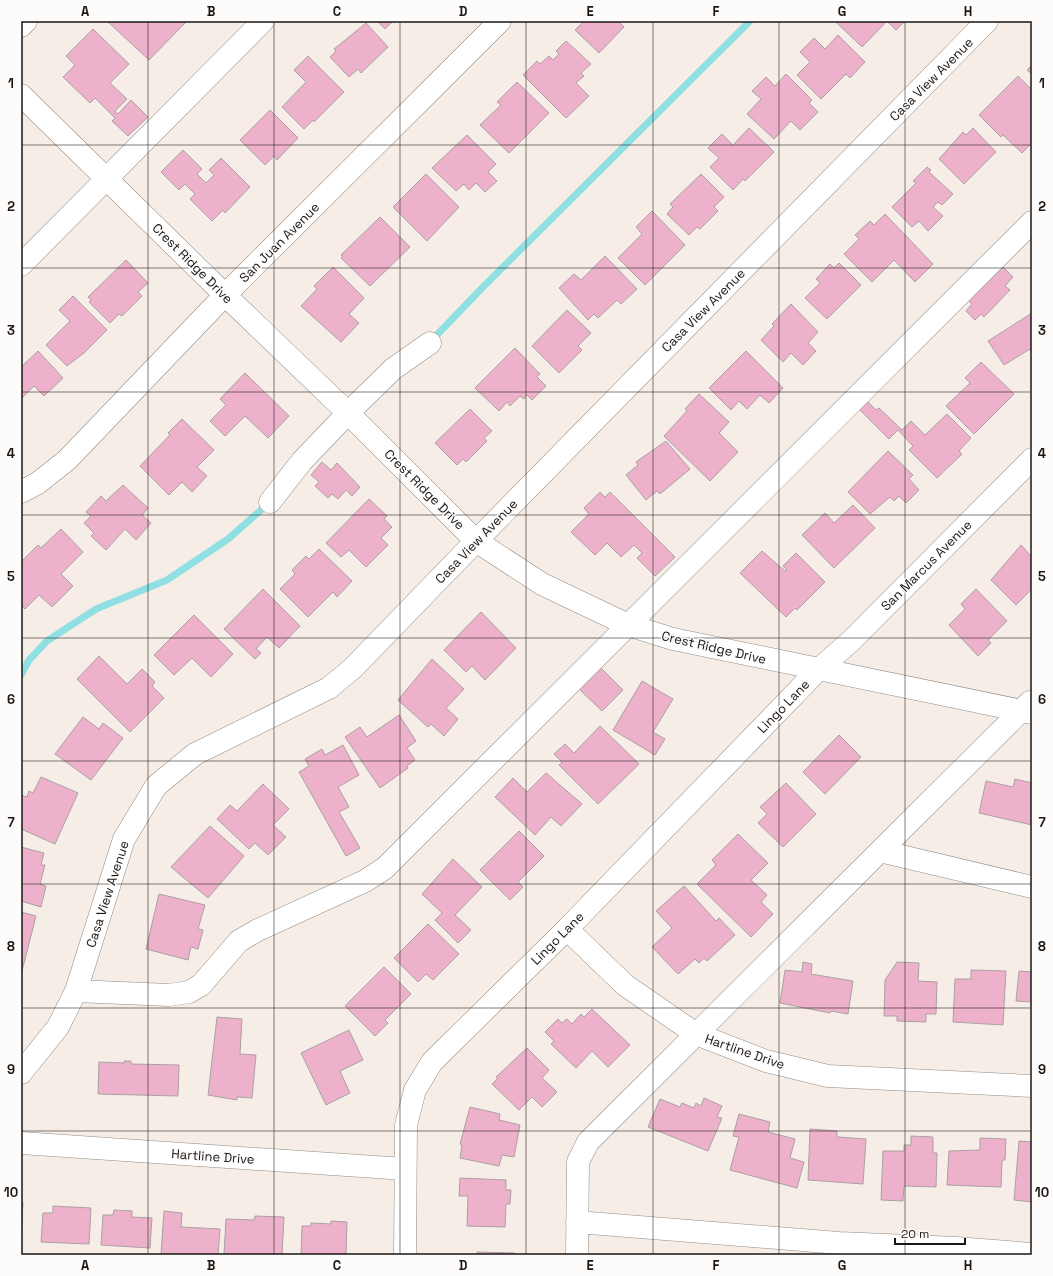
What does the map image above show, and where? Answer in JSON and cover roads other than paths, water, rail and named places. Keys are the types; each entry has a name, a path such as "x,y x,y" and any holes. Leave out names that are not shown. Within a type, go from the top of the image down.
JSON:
{"street":[{"path":"21,26 26,21"},
{"path":"21,265 263,21"},
{"name":"San Juan Avenue","path":"21,492 38,483 67,460 225,295 500,21"},
{"name":"Casa View Avenue","path":"21,1073 58,1026 76,992 124,839 156,786 195,754 329,688 353,668 987,21"},
{"name":"Crest Ridge Drive","path":"21,95 348,413 476,541 542,584 628,625 673,639 818,670 1028,708"},
{"path":"76,992 169,995 189,992 201,985 239,941 258,930 365,881 385,868 1032,222"},
{"path":"270,502 302,461 348,413 393,369 430,342"},
{"name":"San Marcus Avenue","path":"818,670 852,640 1032,459"},
{"name":"Lingo Lane","path":"405,1255 406,1125 415,1090 432,1062 567,929 818,670"},
{"path":"577,1255 578,1162 588,1142 880,851 1028,708"},
{"path":"880,851 1032,887"},
{"name":"Hartline Drive","path":"567,929 625,985 696,1034 766,1061 828,1076 1032,1086"},
{"name":"Hartline Drive","path":"21,1143 405,1169"},
{"path":"577,1222 839,1243 956,1248 1032,1254"}],"waterway":[{"path":"431,341 482,288 750,21"},
{"path":"21,675 29,660 47,641 96,609 167,580 228,539 269,503"}]}
